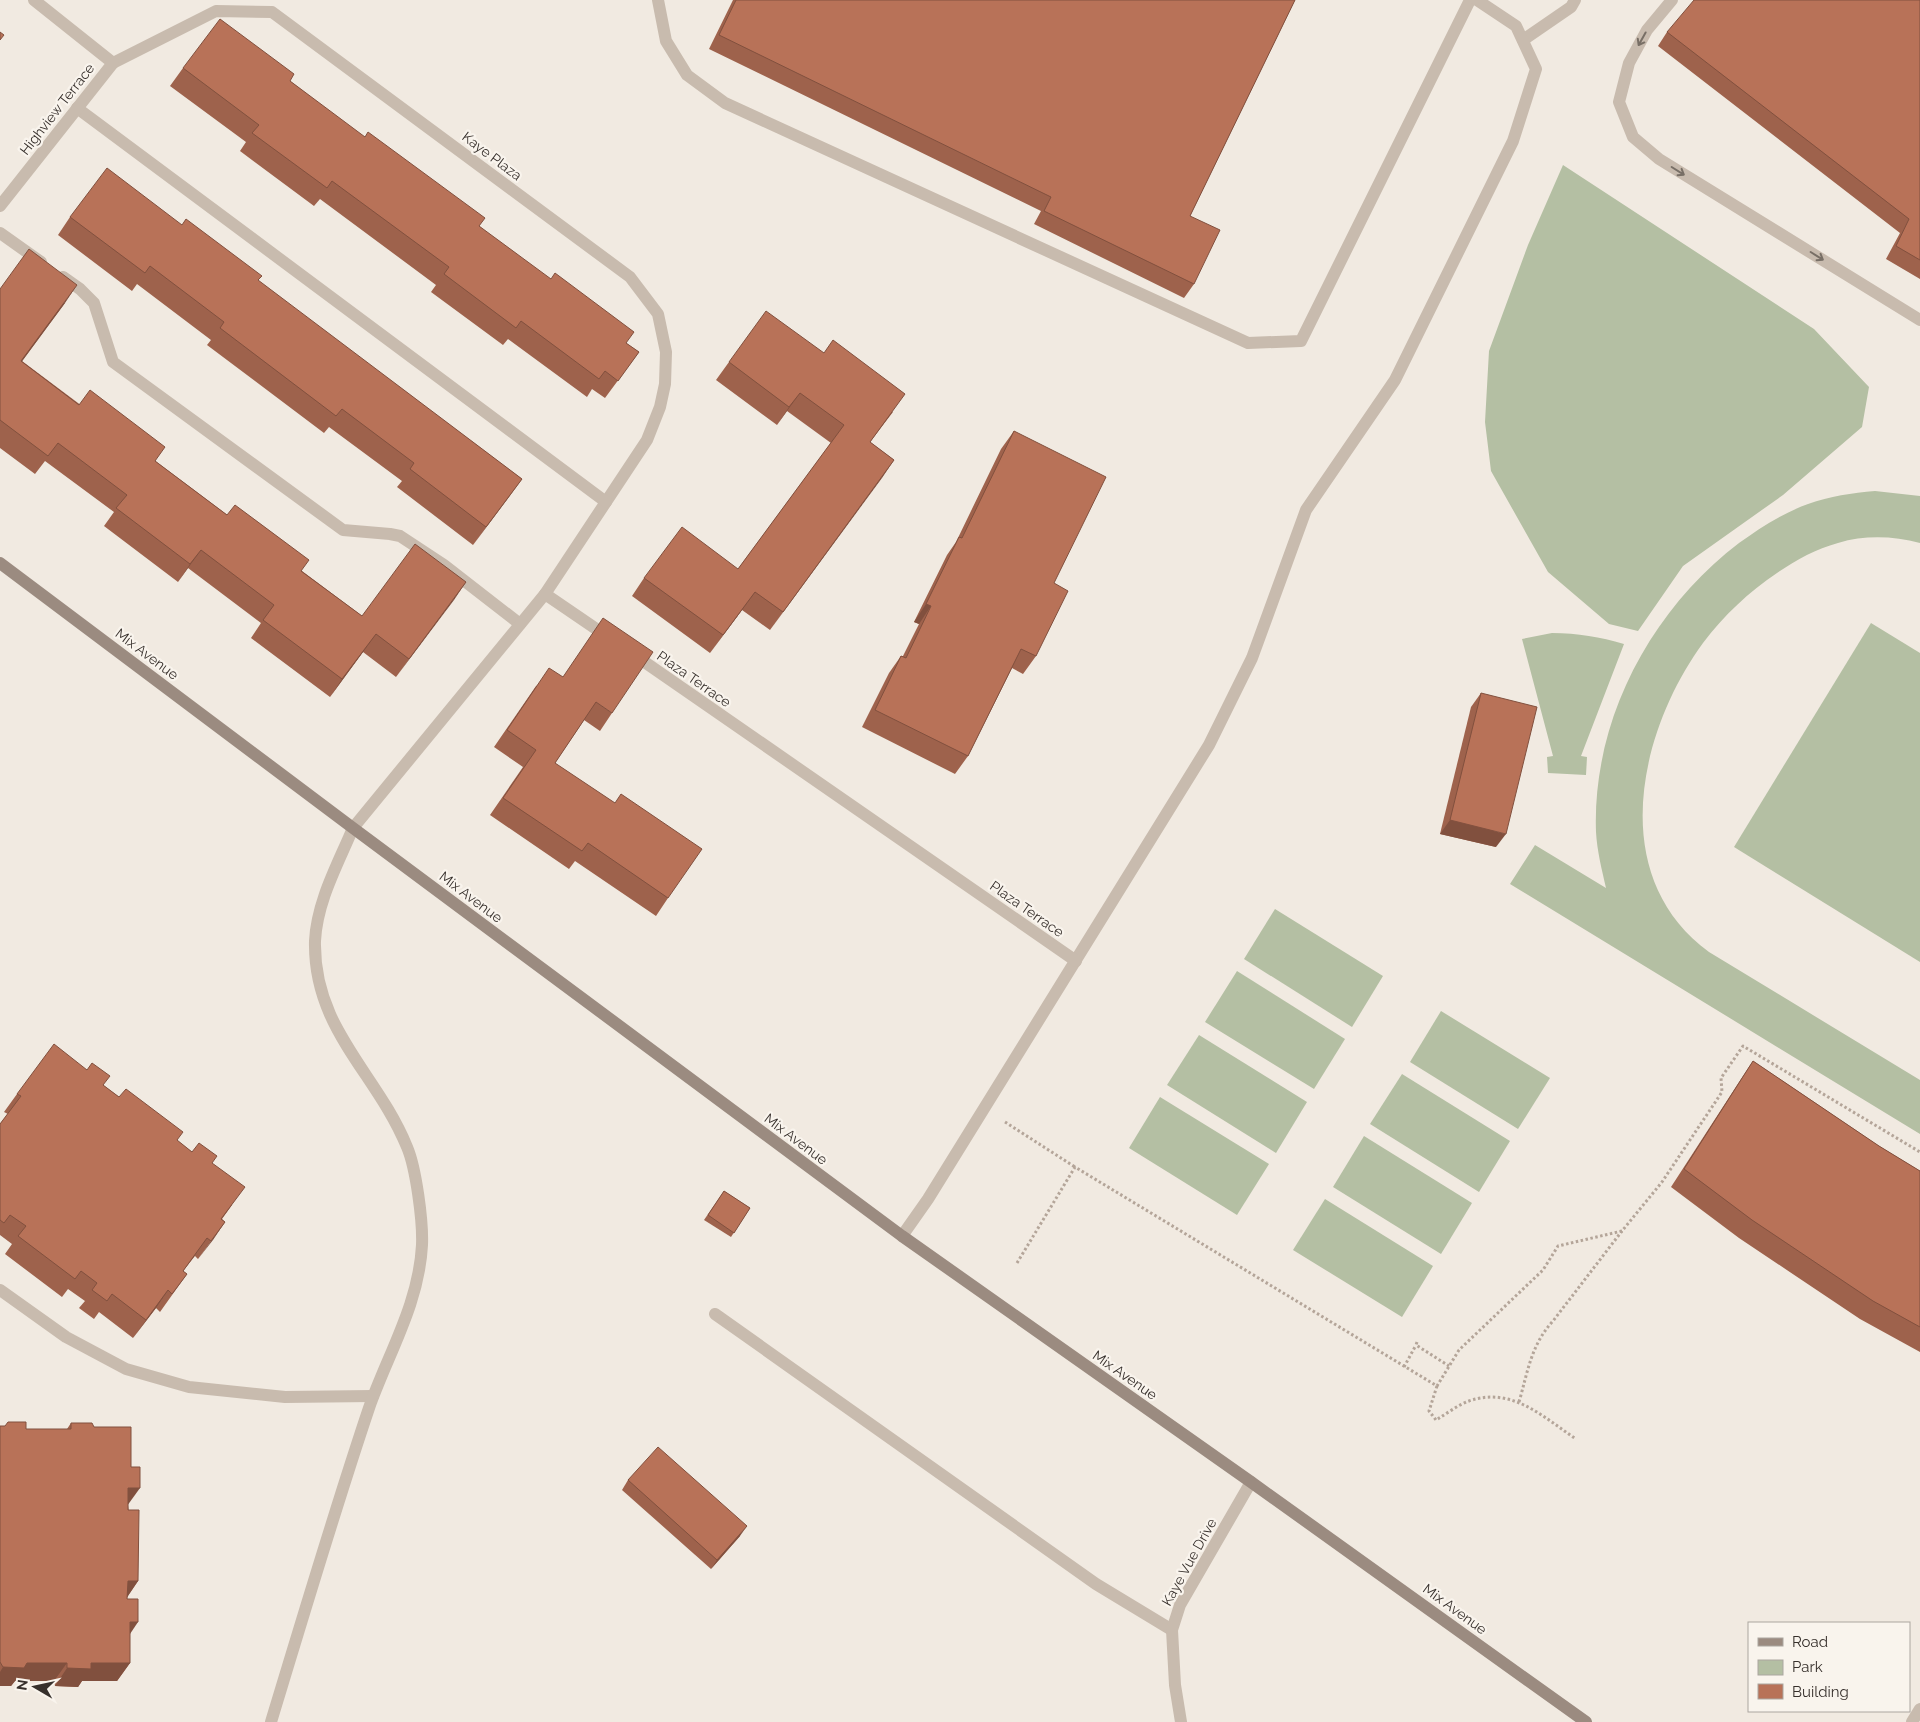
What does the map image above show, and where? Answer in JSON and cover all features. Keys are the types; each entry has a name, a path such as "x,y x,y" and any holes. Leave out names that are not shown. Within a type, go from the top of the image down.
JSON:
{"street":[{"name":"Highview Terrace","path":"0,206 113,63 34,0"},
{"path":"658,0 666,41 686,75 725,103 1248,343 1300,341 1470,0"},
{"path":"902,1236 928,1199 1209,745 1252,658 1306,510 1395,380 1513,141 1536,69 1516,26 1477,0"},
{"path":"1523,40 1571,7 1575,0"},
{"path":"1672,0 1648,30 1629,63 1619,102 1633,136 1659,159 1920,320"},
{"name":"Kaye Plaza","path":"113,63 216,11 272,12 630,277 658,314 666,352 665,384 660,407 647,440 545,594"},
{"path":"77,108 606,502"},
{"path":"0,233 80,289 94,304 113,362 343,530 400,536 444,565 520,624"},
{"name":"Mix Avenue","path":"0,563 902,1236 1251,1482 1586,1722"},
{"path":"271,1722 332,1519 374,1396 404,1324 416,1284 422,1244 416,1185 407,1148 390,1115 348,1049 328,1013 317,975 315,939 323,899 353,828 545,594"},
{"name":"Plaza Terrace","path":"545,594 1076,961"},
{"path":"0,1290 66,1337 126,1369 189,1387 284,1397 374,1396"},
{"path":"716,1314 1096,1584 1172,1630"},
{"name":"Kaye Vue Drive","path":"1181,1722 1175,1685 1172,1630 1180,1605 1251,1482"},
{"path":"1912,1722 1920,1709"}],"path":[{"path":"1520,1402 1532,1354 1542,1334 1662,1182 1722,1092 1721,1078 1743,1046 1920,1152"},
{"path":"984,1108 1076,1167 1437,1386"},
{"path":"1017,1263 1076,1167"},
{"path":"1576,1439 1520,1402 1504,1397 1481,1398 1467,1402 1436,1420 1429,1411 1437,1386 1459,1350 1543,1270 1558,1246 1622,1231"},
{"path":"1404,1367 1416,1343 1449,1366"}],"green space":[{"path":"1563,165 1814,329 1869,387 1862,427 1783,495 1683,566 1638,631 1609,624 1548,572 1491,471 1485,422 1489,351 1528,245"},
{"path":"1875,491 1920,496 1920,543 1900,539 1869,538 1848,540 1822,548 1799,559 1767,580 1719,623 1703,643 1680,679 1662,718 1649,760 1643,803 1645,845 1655,885 1677,921 1709,952 1920,1080 1920,1134 1510,884 1535,845 1606,888 1596,832 1597,790 1604,749 1616,709 1633,671 1654,634 1679,601 1707,570 1755,532 1781,516 1808,504 1841,495"},
{"path":"1871,623 1920,653 1920,962 1734,847"},
{"path":"1552,633 1589,636 1624,644 1581,756 1587,757 1586,775 1548,773 1547,757 1553,756 1522,639"},
{"path":"1275,909 1383,976 1352,1027 1244,959"},
{"path":"1237,971 1345,1039 1314,1089 1205,1022"},
{"path":"1441,1011 1550,1078 1518,1129 1410,1062"},
{"path":"1199,1035 1307,1102 1276,1153 1167,1085"},
{"path":"1402,1074 1510,1141 1479,1192 1370,1124"},
{"path":"1160,1097 1269,1164 1237,1215 1129,1148"},
{"path":"1364,1136 1472,1203 1441,1254 1333,1187"},
{"path":"1325,1199 1433,1266 1402,1317 1293,1250"}],"building":[{"path":"736,0 1295,0 1190,216 1220,230 1194,284 1044,211 1051,197 719,35"},
{"path":"1694,0 1920,0 1920,260 1896,246 1909,219 1667,32"},
{"path":"220,19 294,74 290,81 365,137 368,132 485,218 479,226 551,279 555,273 634,332 626,343 639,352 618,381 605,371 599,379 521,321 516,328 444,274 449,267 332,181 327,188 252,133 259,125 183,68"},
{"path":"0,32 4,35 0,40"},
{"path":"107,168 182,225 186,219 262,276 258,280 522,479 486,527 410,469 414,463 342,409 336,416 220,328 224,322 150,266 145,273 70,217"},
{"path":"29,249 77,285 21,361 79,405 90,390 165,447 155,461 227,515 235,505 309,560 301,571 362,616 415,544 466,582 409,659 376,634 342,679 263,620 274,605 201,550 190,564 116,508 127,495 58,443 48,456 0,420 0,289"},
{"path":"766,311 824,353 833,340 905,394 870,442 894,460 783,612 755,592 723,635 644,578 682,527 738,569 844,425 800,393 789,407 729,362"},
{"path":"1014,431 1106,477 1054,583 1068,591 1036,656 1021,649 968,756 875,710 901,656 906,658 931,606 926,604 959,537 962,538"},
{"path":"603,618 653,652 612,713 596,702 555,763 615,803 621,794 702,849 668,898 588,843 582,851 503,798 536,750 507,730 549,668 563,677"},
{"path":"1481,693 1537,707 1506,834 1450,820"},
{"path":"54,1044 87,1070 92,1063 110,1076 103,1085 119,1097 126,1089 183,1132 177,1140 192,1152 199,1143 217,1156 212,1163 245,1187 221,1219 225,1222 211,1241 207,1238 183,1271 187,1274 172,1294 168,1290 146,1320 112,1294 107,1301 92,1290 97,1283 81,1271 75,1279 18,1236 26,1226 10,1215 4,1223 0,1220 0,1124 21,1096 17,1094"},
{"path":"1753,1061 1879,1146 1920,1171 1920,1327 1873,1301 1752,1220 1684,1169"},
{"path":"724,1191 750,1208 734,1233 708,1215"},
{"path":"8,1422 26,1422 26,1429 71,1429 71,1423 92,1423 94,1427 131,1427 131,1467 140,1467 140,1488 128,1488 128,1510 139,1510 138,1581 128,1581 127,1599 138,1599 138,1622 130,1622 130,1663 91,1663 91,1669 67,1668 67,1663 27,1663 24,1668 3,1667 0,1662 0,1426 5,1426"},
{"path":"658,1447 747,1526 717,1560 628,1480"}]}
